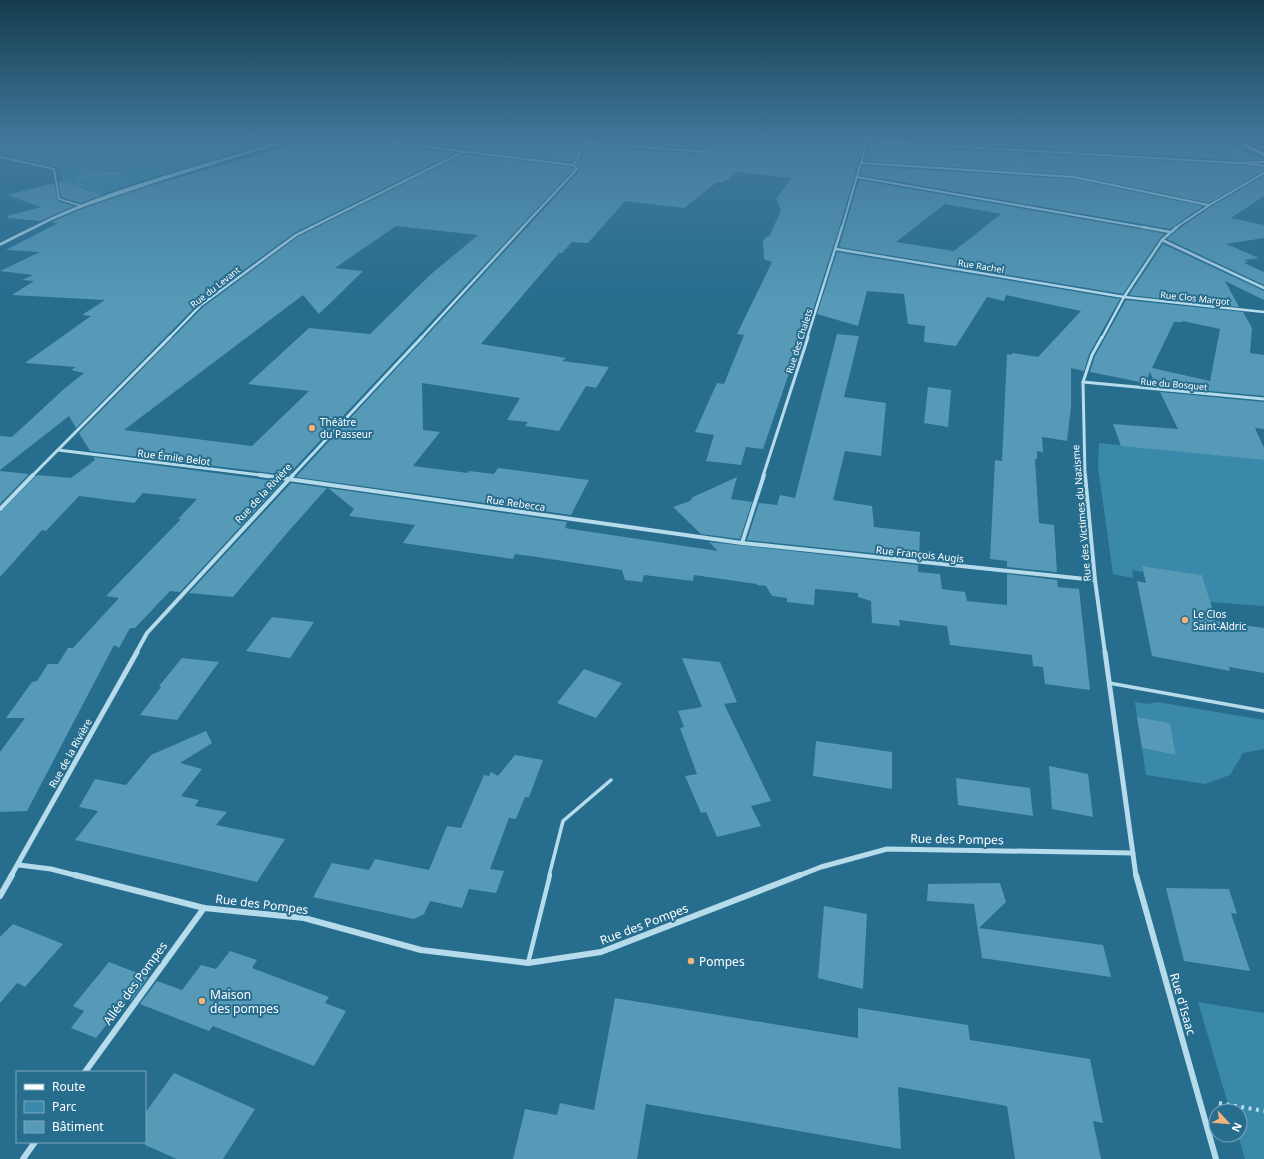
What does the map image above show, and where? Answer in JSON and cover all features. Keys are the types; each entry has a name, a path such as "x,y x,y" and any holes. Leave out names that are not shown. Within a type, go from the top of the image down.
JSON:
{"street":[{"path":"0,245 52,219 112,195"},
{"name":"Rue du Levant","path":"0,509 201,305 296,235 377,195"},
{"name":"Rue de la Rivière","path":"0,896 19,865 146,633 551,195"},
{"name":"Rue des Chalets","path":"742,543 836,249 852,195"},
{"path":"960,195 1170,232"},
{"path":"1161,195 1208,205"},
{"name":"Rue des Victimes du Nazisme","path":"1133,853 1095,580 1084,466 1083,382 1092,355 1124,297 1162,240 1170,232 1208,205 1225,195"},
{"path":"1162,240 1264,288"},
{"name":"Rue Rachel","path":"836,249 1124,297"},
{"name":"Rue Clos Margot","path":"1124,297 1264,312"},
{"name":"Rue du Bosquet","path":"1083,382 1264,399"},
{"name":"Rue Émile Belot","path":"58,450 288,479"},
{"name":"Rue Rebecca","path":"288,479 742,543"},
{"name":"Rue François Augis","path":"742,543 1095,580"},
{"name":"Rue des Pompes","path":"19,865 51,869 204,908 304,918 421,950 528,963 601,952 821,867 887,849 1133,853"},
{"name":"Rue d'Isaac","path":"1133,853 1137,882 1216,1159"},
{"name":"Allée des Pompes","path":"86,1071 204,908"},
{"path":"23,1159 34,1143"}],"lane":[{"path":"58,195 59,199 82,206"},
{"path":"1109,683 1264,711"},
{"path":"528,963 563,821 611,780"}],"path":[{"path":"1248,1108 1264,1111"}],"green space":[{"path":"65,195 99,195 80,202 66,198"},
{"path":"1099,443 1264,460 1264,606 1210,602 1202,575 1142,566 1143,572 1132,570 1133,578 1113,574 1098,467"},
{"path":"1135,702 1148,704 1157,702 1264,720 1264,749 1243,753 1230,775 1205,784 1146,775 1142,748 1176,755 1170,723 1137,717"},
{"path":"1198,1002 1264,1013 1264,1159 1245,1159 1240,1143 1248,1143 1248,1103 1228,1103"}],"building":[{"path":"7,195 57,195 58,201 74,206 40,221 8,218 7,216 41,207"},
{"path":"61,195 102,195 81,203 61,197"},
{"path":"122,195 370,195 294,233 199,303 76,428 69,416 0,470 0,436 12,437 64,389 84,373 71,370 76,367 25,363 91,316 82,315 105,300 12,295 34,281 22,280 33,275 0,271 40,252 6,250 58,223 51,222 84,208"},
{"path":"381,195 550,195 288,475 90,451 79,433 203,307 297,237","holes":["396,226 478,235 430,275 370,334 309,328 248,384 309,391 252,446 124,430 303,295 319,314 363,271 335,268"]},
{"path":"557,195 700,195 684,208 625,201 588,243 572,242 562,253 559,253 481,344 566,358 562,361 609,367 596,388 586,386 559,431 525,426 528,422 507,420 520,398 422,383 423,430 440,432 413,466 468,473 469,471 494,474 498,468 589,480 571,515 296,477"},
{"path":"779,195 849,195 812,313 810,312 763,449 746,447 741,465 706,461 714,435 695,432 717,383 724,384 744,335 737,334 772,262 764,259 763,240 770,235 781,210 776,199"},
{"path":"854,195 946,195 1165,234 1160,238 1123,294 839,247","holes":["945,204 1001,214 954,251 896,242"]},
{"path":"975,195 1151,195 1203,206 1170,229"},
{"path":"1171,195 1223,195 1209,203"},
{"path":"1231,195 1264,195 1231,218 1264,225 1264,238 1226,244 1259,258 1244,260 1249,262 1244,263 1264,272 1264,285 1167,239 1212,206"},
{"path":"1163,244 1264,291 1264,300 1225,281 1239,307 1129,295"},
{"path":"837,252 1120,299 1089,354 1084,371 1071,368 1071,407 1067,441 1042,437 1043,452 1037,451 1037,459 1035,459 1039,523 1054,525 1057,572 1007,567 1007,561 990,559 995,460 1002,461 1007,354 1012,355 1012,353 1038,357 1081,311 1006,295 1004,301 987,297 956,346 924,342 925,326 908,324 904,294 867,291 858,326 817,314"},
{"path":"1126,300 1243,312 1252,328 1250,353 1264,355 1264,396 1156,386 1150,372 1145,383 1090,372 1095,356","holes":["1183,321 1220,329 1210,381 1152,368 1174,322"]},
{"path":"837,334 859,336 844,397 886,403 881,456 845,451 833,500 872,506 874,527 920,532 919,558 747,540 759,503 777,505 780,495 795,498"},
{"path":"928,387 951,390 948,427 924,423"},
{"path":"1160,392 1264,402 1264,429 1255,428 1264,448 1264,460 1121,446 1113,424 1178,429"},
{"path":"93,457 282,482 180,592 170,591 135,628 130,628 119,648 114,645 27,811 0,812 0,752 25,718 6,718 32,682 37,681 48,664 58,664 68,648 73,648 119,598 106,596 181,519 178,519 197,499 143,493 134,503 79,496 46,531 42,530 0,577 0,512 37,475 71,478 95,460"},
{"path":"0,471 29,474 0,504"},
{"path":"737,477 731,499 752,502 740,539 701,534 673,507 690,501 693,497"},
{"path":"291,483 327,488 233,597 189,593"},
{"path":"328,488 567,522 565,528 718,551 709,542 918,565 918,572 940,574 942,589 965,592 967,601 1007,605 1007,574 1057,580 1058,587 1079,589 1090,690 1045,684 1043,667 1033,666 1032,655 950,645 947,626 899,620 900,626 872,623 871,601 858,597 858,593 815,589 814,605 787,602 787,598 772,596 766,586 756,585 757,584 694,575 693,581 644,575 642,582 625,580 622,570 515,554 513,559 403,543 415,525 349,516 354,509"},
{"name":"Le Clos Saint-Aldric","path":"1142,566 1202,575 1216,621 1264,628 1264,673 1229,667 1230,671 1152,656 1137,581 1146,583"},
{"path":"272,617 314,622 290,658 246,651"},
{"path":"182,658 219,662 177,720 140,715 161,687 159,686"},
{"path":"682,658 720,662 737,702 724,704 771,801 751,806 761,826 717,837 706,812 701,813 685,776 697,774 680,728 684,727 678,711 702,707"},
{"path":"584,669 622,683 596,718 557,703"},
{"path":"1137,717 1170,723 1176,755 1142,748"},
{"path":"206,731 212,743 180,763 202,769 181,796 199,800 195,806 227,812 216,825 285,839 257,882 75,840 98,811 79,807 95,779 126,785 151,755"},
{"path":"816,741 892,752 892,789 813,776"},
{"path":"515,755 543,760 529,797 525,797 516,819 509,818 490,869 504,871 496,893 469,889 462,908 430,901 424,914 414,919 313,897 332,863 369,870 375,859 429,870 447,826 461,828 484,775 489,776 491,772 498,776"},
{"path":"1049,766 1088,774 1093,817 1052,809"},
{"path":"956,778 1030,788 1033,816 958,805"},
{"path":"1000,883 1006,902 979,928 1103,945 1111,977 982,958 974,904 927,901 928,884"},
{"path":"1166,888 1229,889 1237,914 1231,913 1250,971 1184,961"},
{"path":"824,906 867,914 863,989 818,978"},
{"path":"13,924 63,944 25,987 17,983 0,1003 0,937"},
{"path":"230,951 257,960 252,968 329,997 325,1003 346,1011 314,1066 213,1026 209,1031 140,1004 157,981 182,990 201,965 216,969"},
{"path":"109,962 148,977 131,1001 127,999 96,1038 71,1028 84,1011 73,1006"},
{"path":"615,998 858,1038 858,1008 968,1025 970,1040 1090,1059 1103,1123 1093,1121 1101,1159 1015,1159 1007,1106 898,1087 901,1149 646,1104 637,1159 513,1159 525,1109 557,1115 560,1103 594,1110"},
{"path":"174,1073 255,1109 223,1159 177,1159 145,1145 146,1112"}],"place":[{"name":"Théâtre du Passeur","path":"312,428"},
{"name":"Le Clos Saint-Aldric","path":"1185,620"},
{"name":"Pompes","path":"691,961"},
{"name":"Maison des pompes","path":"202,1001"}]}
